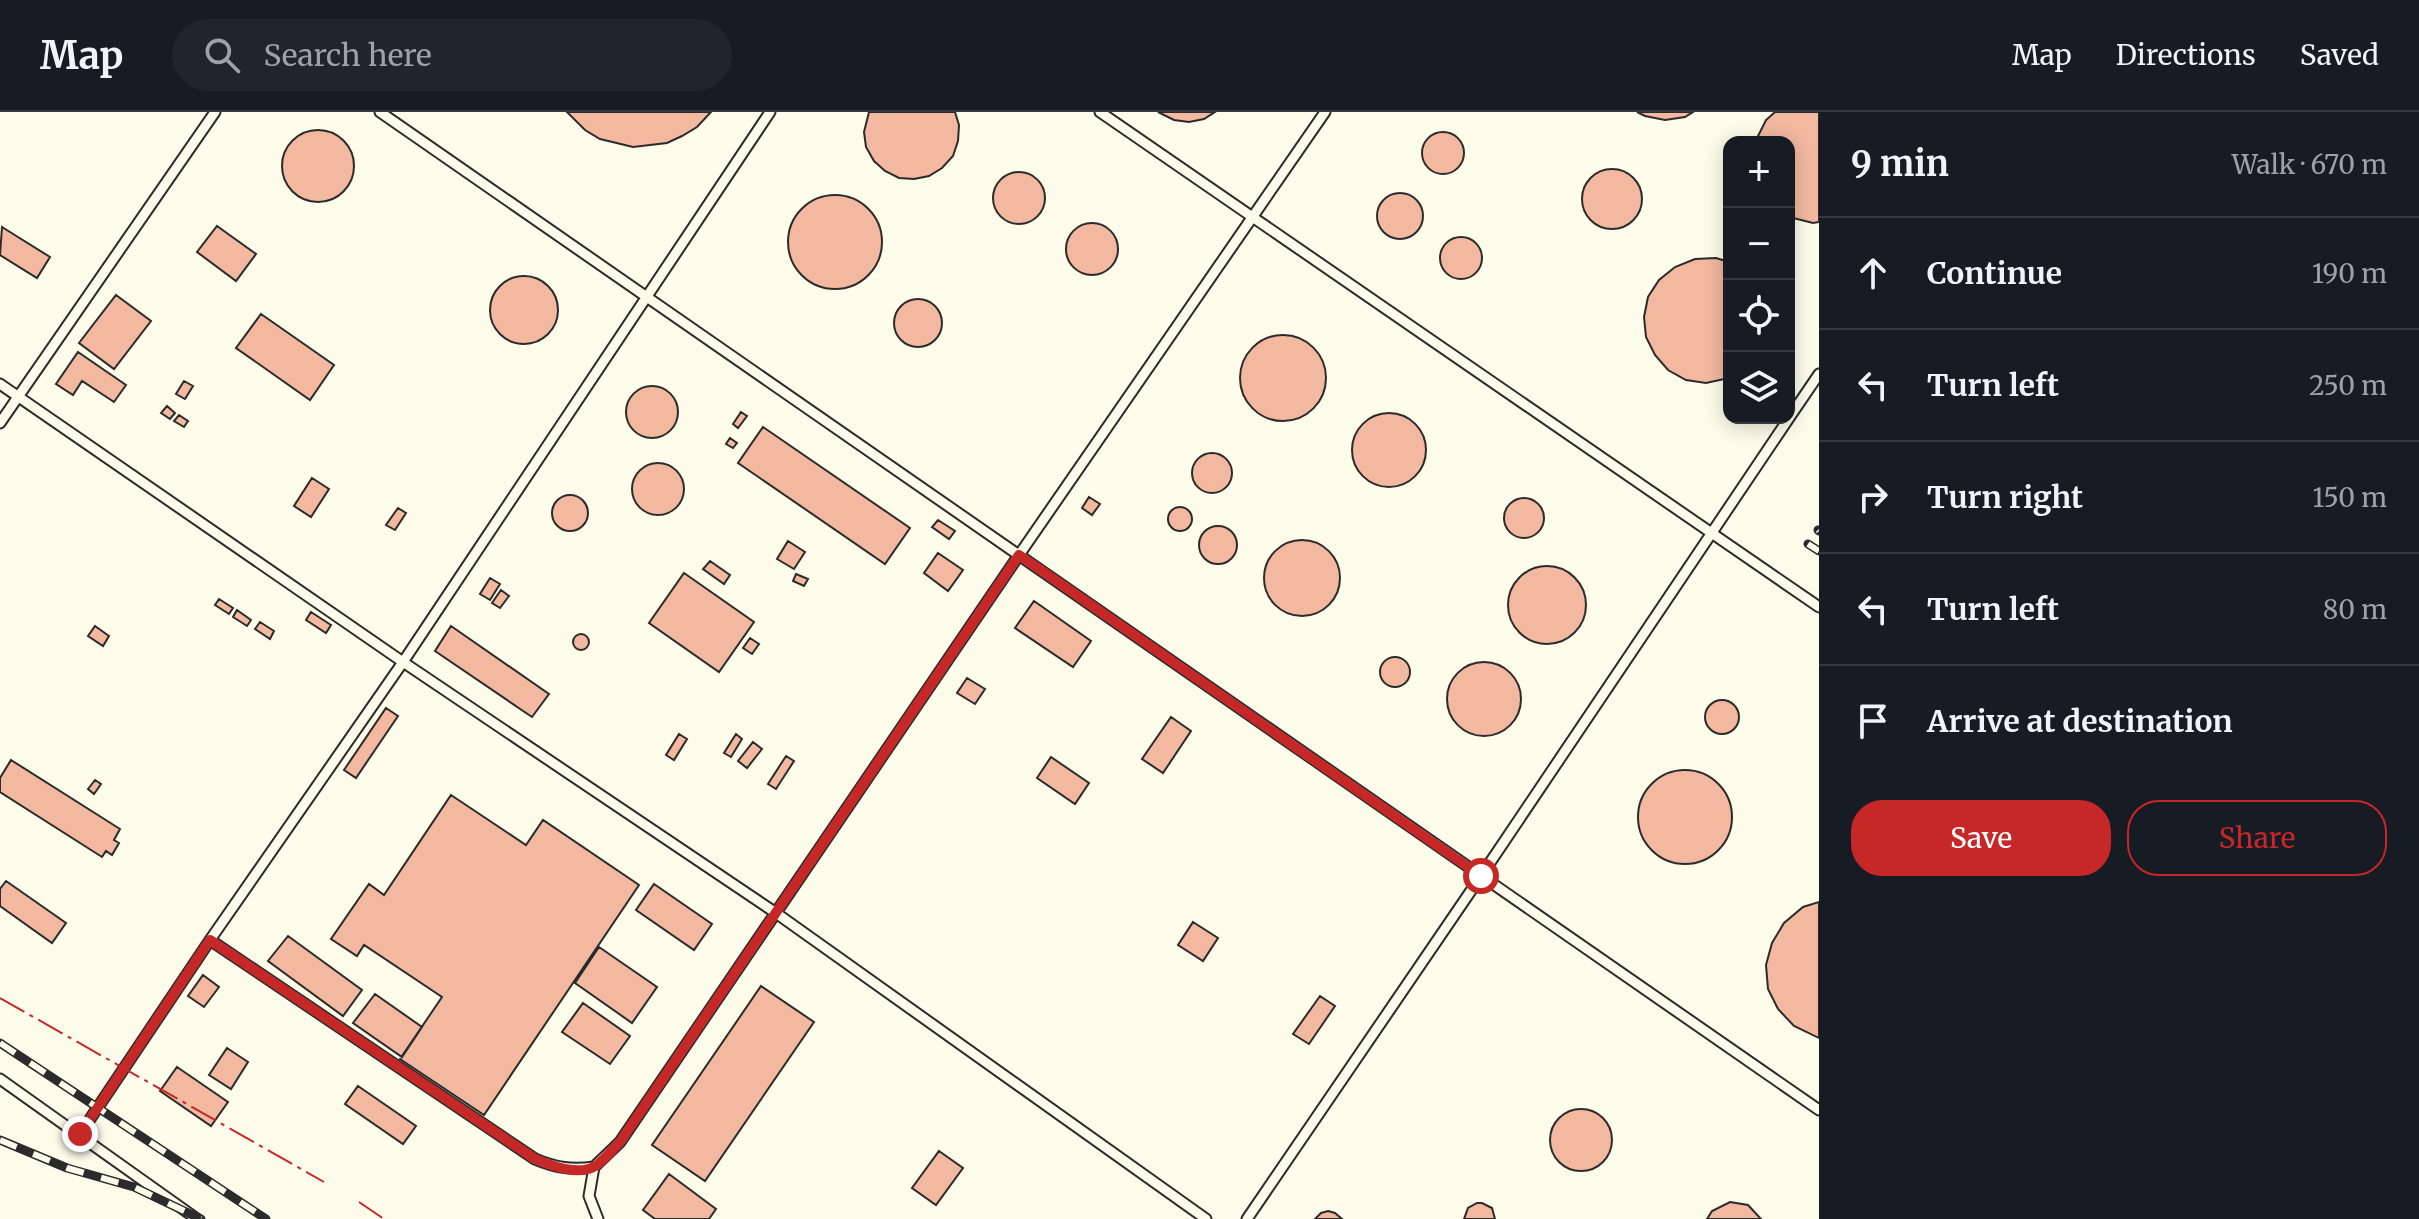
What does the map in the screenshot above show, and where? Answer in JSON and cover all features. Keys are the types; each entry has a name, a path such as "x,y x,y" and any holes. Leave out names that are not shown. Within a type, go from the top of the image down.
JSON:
{"lane":[{"path":"0,423 215,112"},
{"path":"380,112 1819,1110"},
{"path":"80,1134 403,662 770,112"},
{"path":"1100,112 1819,607"},
{"path":"210,940 535,1159 572,1170 594,1167 620,1142 1325,112"},
{"path":"1795,409 1819,374"},
{"path":"0,384 403,662 776,913 1206,1219"},
{"path":"1247,1219 1785,424"},
{"path":"0,1079 197,1219"},
{"path":"594,1167 589,1196 598,1219"}],"building":[{"path":"567,112 711,112 697,127 667,143 633,147 600,139 585,130"},
{"path":"869,112 955,112 959,125 953,156 929,176 899,178 885,171 874,161 866,147 864,132"},
{"path":"1158,112 1215,112 1204,119 1189,122 1174,120"},
{"path":"1637,112 1693,112 1685,117 1665,120"},
{"path":"1775,112 1819,112 1819,222 1795,218 1795,136 1758,136 1766,120"},
{"path":"318,130 338,136 348,146 354,166 348,186 338,196 318,202 298,196 288,186 282,166 288,146 298,136"},
{"path":"1443,132 1458,138 1464,153 1458,168 1443,174 1428,168 1422,153 1428,138"},
{"path":"1612,169 1623,171 1633,178 1640,188 1640,210 1633,220 1623,227 1612,229 1601,227 1591,220 1584,210 1582,199 1584,188 1591,178 1601,171"},
{"path":"1019,172 1038,179 1045,198 1038,217 1019,224 1000,217 993,198 1000,179"},
{"path":"1400,193 1416,200 1423,216 1416,232 1400,239 1384,232 1377,216 1384,200"},
{"path":"835,195 853,198 868,209 879,224 882,242 879,260 868,275 853,286 835,289 817,286 802,275 791,260 788,242 791,224 802,209 817,198"},
{"path":"1092,223 1111,230 1118,249 1111,268 1092,275 1073,268 1066,249 1073,230"},
{"path":"217,226 256,254 236,281 197,252"},
{"path":"2,227 50,257 37,278 0,255"},
{"path":"1461,237 1476,243 1482,258 1476,273 1461,279 1446,273 1440,258 1446,243"},
{"path":"1695,259 1723,260 1723,379 1706,383 1686,380 1668,370 1655,355 1646,337 1644,317 1648,297 1659,280 1675,267"},
{"path":"524,276 548,286 558,310 548,334 524,344 500,334 490,310 500,286"},
{"path":"116,295 151,321 114,369 79,343"},
{"path":"918,299 935,306 942,323 935,340 918,347 901,340 894,323 901,306"},
{"path":"261,314 334,365 310,400 236,348"},
{"path":"1283,335 1307,342 1319,354 1326,378 1319,402 1307,414 1283,421 1259,414 1247,402 1240,378 1247,354 1259,342"},
{"path":"78,352 126,385 114,402 82,381 73,395 56,384"},
{"path":"184,381 193,386 185,399 176,394"},
{"path":"652,386 670,394 678,412 670,430 652,438 634,430 626,412 634,394"},
{"path":"167,406 175,413 170,419 161,413"},
{"path":"741,412 747,416 738,428 733,424"},
{"path":"1382,413 1396,413 1410,419 1420,429 1426,450 1420,471 1410,481 1396,487 1382,487 1368,481 1358,471 1352,457 1352,443 1358,429 1368,419"},
{"path":"179,415 188,421 184,427 174,421"},
{"path":"763,427 910,528 885,564 738,463"},
{"path":"730,438 737,443 733,448 726,444"},
{"path":"1212,453 1226,459 1232,473 1226,487 1212,493 1198,487 1192,473 1198,459"},
{"path":"658,463 677,470 684,489 677,508 658,515 639,508 632,489 639,470"},
{"path":"312,478 329,489 311,517 294,506"},
{"path":"570,495 583,500 588,513 583,526 570,531 557,526 552,513 557,500"},
{"path":"1089,497 1100,504 1092,515 1082,508"},
{"path":"1524,498 1538,504 1544,518 1538,532 1524,538 1510,532 1504,518 1510,504"},
{"path":"1180,507 1191,514 1192,519 1185,530 1180,531 1169,524 1168,519 1175,508"},
{"path":"398,508 406,513 395,530 386,525"},
{"path":"938,520 955,531 949,539 932,527"},
{"path":"1218,526 1232,531 1237,545 1232,559 1218,564 1204,559 1199,545 1204,531"},
{"path":"1302,540 1317,543 1329,551 1337,563 1340,578 1337,593 1329,605 1317,613 1302,616 1287,613 1275,605 1267,593 1264,578 1267,563 1275,551 1287,543"},
{"path":"788,541 805,552 794,569 777,559"},
{"path":"938,553 963,570 948,591 924,573"},
{"path":"710,561 730,575 724,584 703,569"},
{"path":"1539,566 1555,566 1569,572 1580,583 1586,605 1580,627 1569,638 1555,644 1539,644 1525,638 1514,627 1508,613 1508,597 1514,583 1525,572"},
{"path":"684,573 754,622 719,672 649,623"},
{"path":"796,574 808,579 804,586 793,581"},
{"path":"490,578 500,584 490,600 480,594"},
{"path":"501,590 509,596 500,608 492,603"},
{"path":"219,599 233,608 229,614 215,605"},
{"path":"1034,601 1091,641 1073,667 1015,628"},
{"path":"237,610 251,620 247,626 233,617"},
{"path":"311,612 331,625 326,633 306,620"},
{"path":"260,622 274,631 270,639 255,629"},
{"path":"95,626 109,636 103,646 88,636"},
{"path":"451,626 549,694 532,717 435,651"},
{"path":"581,634 587,636 587,648 581,650 575,648 573,642 575,636"},
{"path":"750,638 759,644 752,654 743,648"},
{"path":"1395,657 1406,661 1410,672 1406,683 1395,687 1384,683 1380,672 1384,661"},
{"path":"1484,662 1498,665 1510,673 1518,685 1521,699 1518,713 1510,725 1498,733 1484,736 1470,733 1458,725 1450,713 1447,699 1450,685 1458,673 1470,665"},
{"path":"967,678 985,689 975,704 957,693"},
{"path":"1722,700 1734,705 1739,717 1734,729 1722,734 1710,729 1705,717 1710,705"},
{"path":"386,708 398,716 356,778 344,770"},
{"path":"1171,717 1191,731 1163,773 1142,759"},
{"path":"679,734 687,739 674,760 666,755"},
{"path":"736,734 742,739 731,757 724,753"},
{"path":"753,742 762,749 747,768 738,761"},
{"path":"786,756 794,761 776,789 768,784"},
{"path":"1051,757 1089,783 1075,804 1037,778"},
{"path":"11,760 120,829 114,840 119,843 112,855 106,851 102,857 0,792 0,778"},
{"path":"1685,770 1703,773 1718,784 1729,799 1732,817 1729,835 1718,850 1703,861 1685,864 1667,861 1652,850 1641,835 1638,817 1641,799 1652,784 1667,773"},
{"path":"95,780 101,784 94,794 88,789"},
{"path":"451,795 526,845 543,820 639,885 484,1115 400,1059 442,997 364,945 357,956 331,939 369,884 384,895"},
{"path":"6,881 66,923 52,943 0,906 0,889"},
{"path":"654,884 712,924 694,950 636,910"},
{"path":"1819,902 1819,1038 1794,1026 1778,1009 1768,989 1766,965 1772,943 1784,923 1803,907"},
{"path":"1193,922 1218,938 1203,961 1178,945"},
{"path":"288,936 362,990 343,1016 268,961"},
{"path":"599,947 657,987 632,1023 575,983"},
{"path":"203,975 219,987 204,1007 188,996"},
{"path":"761,986 814,1022 705,1181 652,1145"},
{"path":"375,994 422,1027 402,1057 353,1023"},
{"path":"1320,996 1335,1006 1309,1044 1293,1034"},
{"path":"583,1003 630,1036 610,1064 562,1032"},
{"path":"227,1048 248,1062 231,1089 209,1075"},
{"path":"177,1067 228,1102 211,1126 160,1091"},
{"path":"358,1086 416,1126 403,1144 345,1104"},
{"path":"1581,1109 1603,1118 1612,1140 1603,1162 1581,1171 1559,1162 1550,1140 1559,1118"},
{"path":"939,1151 963,1168 936,1205 912,1188"},
{"path":"669,1174 716,1209 709,1219 655,1219 643,1210"},
{"path":"1730,1202 1748,1205 1761,1219 1707,1219 1712,1211"},
{"path":"1477,1203 1492,1208 1495,1219 1464,1219 1468,1208"},
{"path":"1328,1211 1335,1213 1342,1219 1315,1219"}],"railway":[{"path":"1808,544 1819,551"},
{"path":"0,1043 266,1219"},
{"path":"0,1140 67,1168 134,1187 201,1219"}],"power":[{"path":"0,998 324,1182"},
{"path":"359,1202 384,1219"}],"route":[{"path":"80,1134 210,940 535,1159 572,1170 594,1167 620,1142 1019,555 1481,876"}]}
